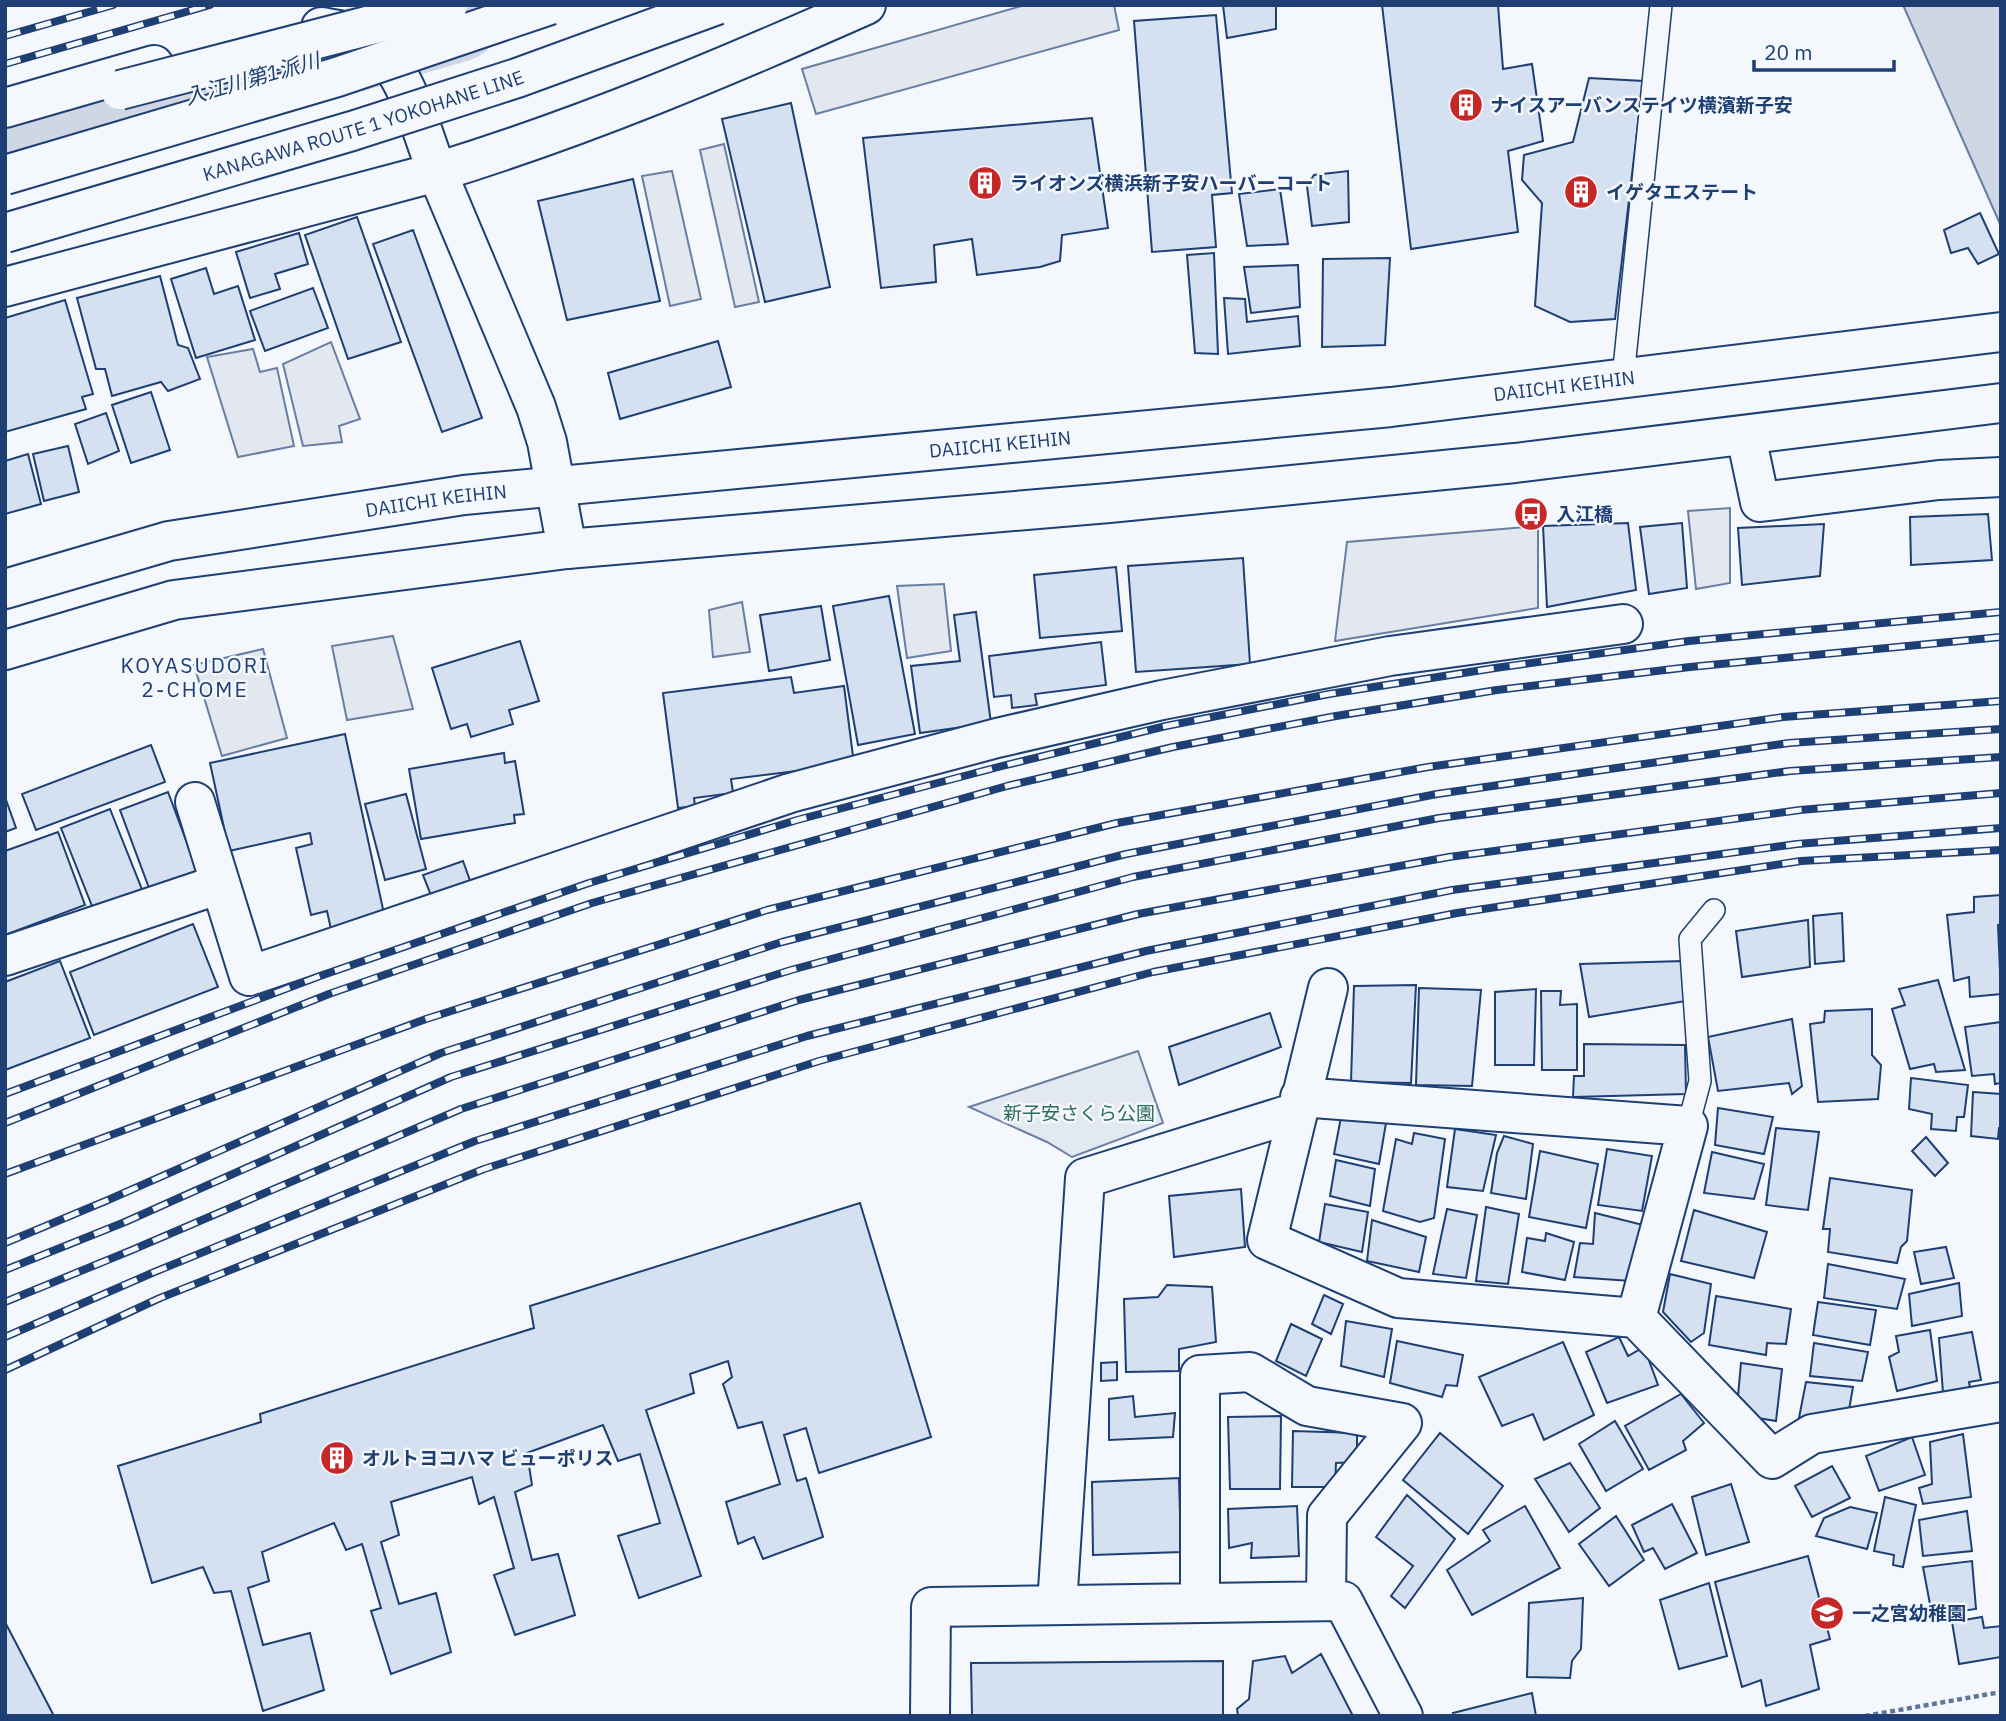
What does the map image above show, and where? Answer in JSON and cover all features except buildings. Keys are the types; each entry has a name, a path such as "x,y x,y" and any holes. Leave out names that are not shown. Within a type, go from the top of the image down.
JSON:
{"main road":[{"path":"5,123 120,90 448,5"},
{"path":"5,175 337,77 550,5"},
{"name":"KANAGAWA ROUTE 1 YOKOHANE LINE","path":"5,233 352,131 517,78 717,5"},
{"path":"5,287 437,172 507,150 679,84 866,5"},
{"path":"5,108 277,30 318,26 356,34 383,52 401,79 437,172 537,407 547,442 567,549"},
{"name":"DAIICHI KEIHIN","path":"5,590 169,541 464,495 1377,409 2001,332"},
{"path":"5,650 174,600 567,549 1190,495 1515,463 2001,403"},
{"path":"1746,436 1760,502 1939,480 2001,477"},
{"path":"195,803 249,976 790,793 997,738 1162,700 1390,656 1623,624"},
{"path":"5,956 220,884"},
{"path":"1328,988 1267,1240 1398,1298 1636,1318 1772,1459 1812,1434 2001,1402"},
{"path":"1057,1605 1085,1178 1298,1105 1688,1126 1636,1318"},
{"path":"1200,1602 1200,1375 1250,1372 1307,1406 1402,1423 1327,1516 1326,1601"},
{"path":"930,1716 931,1607 1326,1601 1343,1601 1403,1716"}],"lane":[{"path":"1623,378 1661,5"},
{"path":"1688,1126 1700,1081 1690,939 1714,910"}],"path":[{"path":"1865,1716 2001,1692"}],"green space":[{"name":"新子安さくら公園","path":"1138,1051 1163,1123 1072,1157 1047,1142 969,1107"}],"shaded area":[{"path":"1025,5 1114,5 1119,30 816,114 802,69"},
{"path":"1903,5 2001,5 2001,226"},
{"path":"724,144 759,302 735,307 700,150"},
{"path":"672,171 701,299 670,306 642,176"},
{"path":"331,342 360,419 339,426 342,442 303,446 283,364"},
{"path":"253,349 260,372 277,368 294,446 238,457 207,357"},
{"path":"1730,508 1730,583 1696,589 1688,511"},
{"path":"1538,526 1538,608 1335,641 1347,542"},
{"path":"944,584 951,651 907,658 897,586"},
{"path":"742,602 750,652 713,657 709,610"},
{"path":"393,636 413,709 347,720 332,646"},
{"path":"263,649 287,738 222,756 194,665"}],"waterway":[{"name":"入江川第1派川","path":"5,151 458,20"}],"railway":[{"path":"5,36 113,5"},
{"path":"5,64 210,5"},
{"path":"5,1094 320,976 589,883 797,820 1166,726 1329,694 1689,641 2001,612"},
{"path":"5,1123 329,994 592,903 1007,786 1173,747 1336,716 1497,690 1690,667 2001,637"},
{"path":"5,1174 426,1019 767,910 1117,823 1428,767 1783,717 2001,701"},
{"path":"5,1243 441,1053 782,942 1126,854 1437,794 1789,743 2001,729"},
{"path":"5,1270 125,1222 451,1077 791,970 1133,877 1439,818 1790,771 2001,757"},
{"path":"5,1302 461,1109 799,1000 1138,914 1449,857 1800,810 2001,793"},
{"path":"5,1337 152,1273 475,1141 807,1036 1146,951 1452,890 1797,844 2001,828"},
{"path":"5,1370 160,1298 484,1169 819,1061 1153,972 1457,913 1801,861 2001,850"}],"place":[{"name":"ナイスアーバンステイツ横濱新子安","path":"1466,105"},
{"name":"ライオンズ横浜新子安ハーバーコート","path":"985,183"},
{"name":"イゲタエステート","path":"1581,192"},
{"name":"入江橋","path":"1531,514"},
{"name":"オルトヨコハマ ビューポリス","path":"337,1458"},
{"name":"一之宮幼稚園","path":"1827,1613"}],"district":[{"name":"KOYASUDORI 2-CHOME","path":"195,677"}]}
